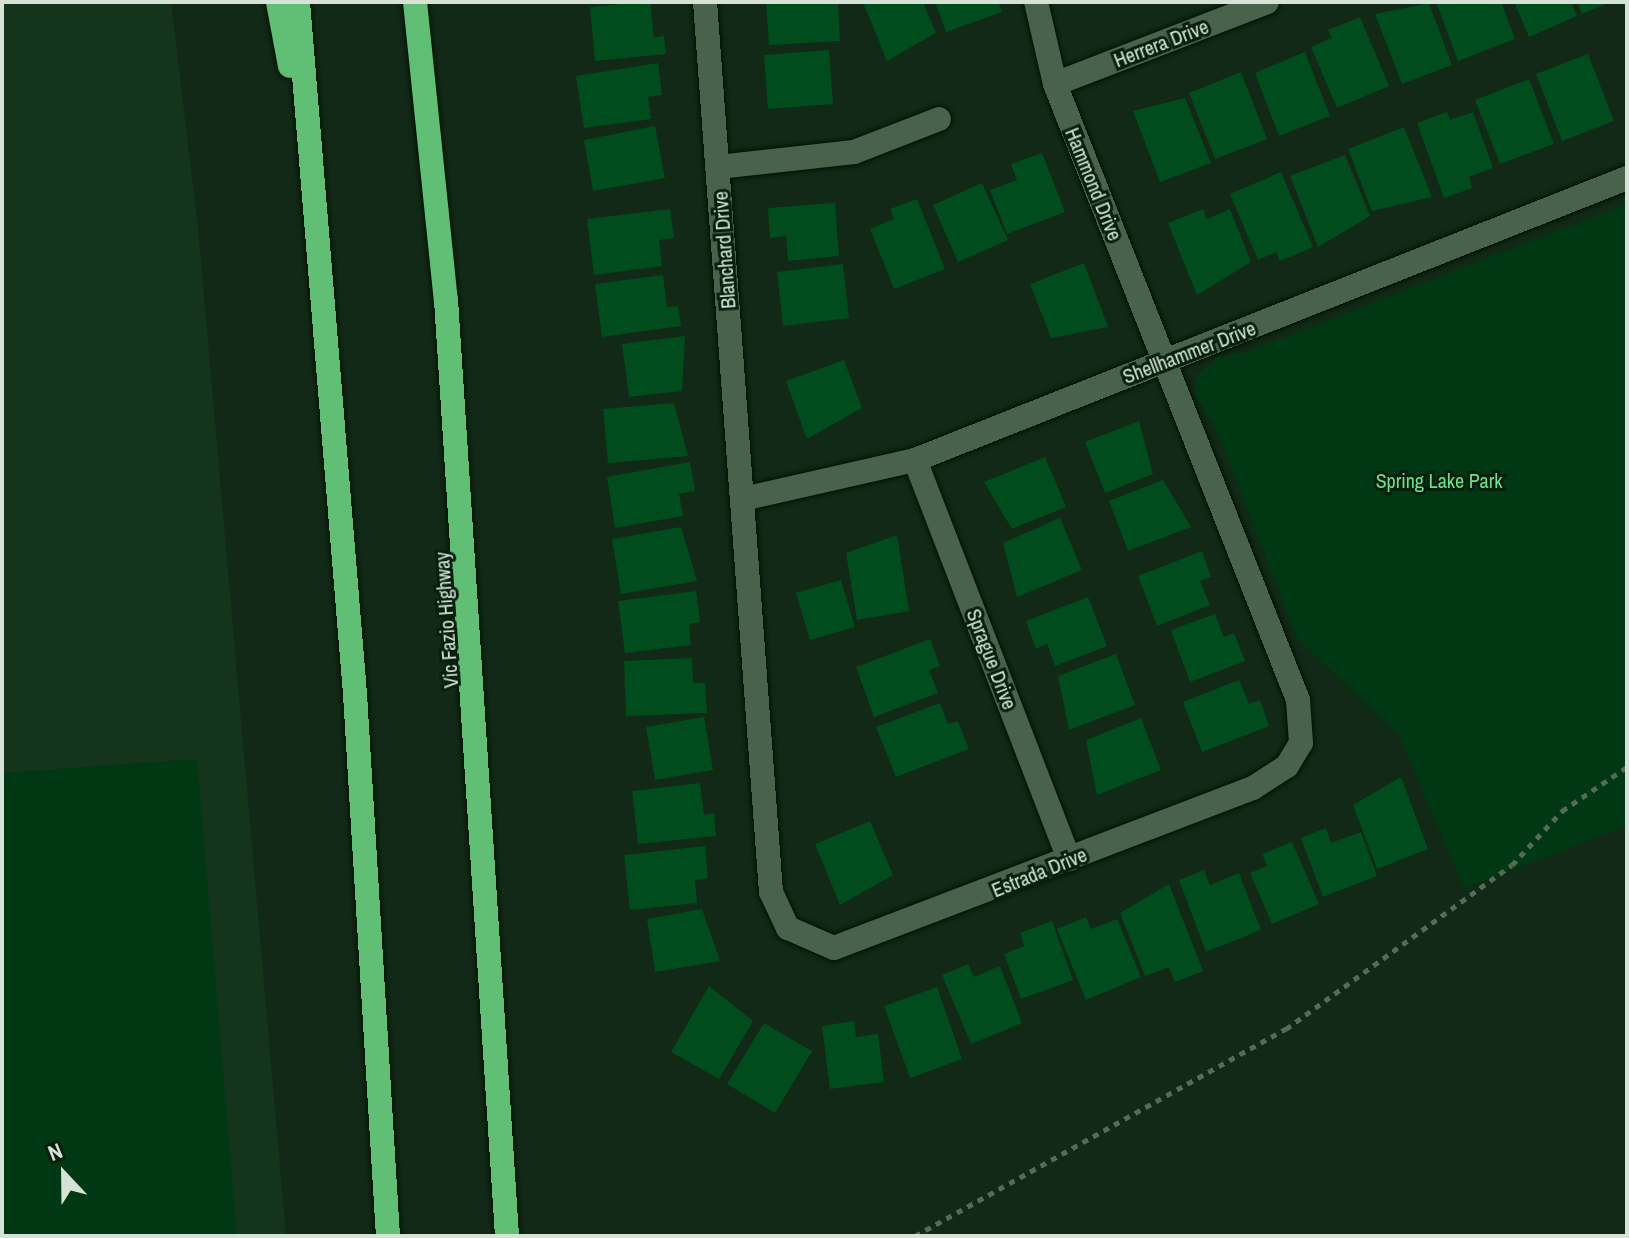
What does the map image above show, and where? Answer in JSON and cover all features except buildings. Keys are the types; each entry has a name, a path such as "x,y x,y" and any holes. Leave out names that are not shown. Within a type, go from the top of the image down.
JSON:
{"highway":[{"path":"278,2 319,215"},
{"path":"298,2 319,215 388,1236"},
{"name":"Vic Fazio Highway","path":"415,2 448,331 507,1236"}],"street":[{"name":"Blanchard Drive","path":"705,2 743,499"},
{"name":"Hammond Drive","path":"1036,2 1055,84 1164,361"},
{"name":"Herrera Drive","path":"1055,84 1267,2"},
{"path":"718,167 854,152 939,119"},
{"name":"Shellhammer Drive","path":"743,499 915,460 1627,178"},
{"name":"Estrada Drive","path":"743,499 768,867 774,905 788,928 817,946 851,947 1274,779 1297,754 1304,729 1164,361"},
{"name":"Sprague Drive","path":"915,460 1069,859"}],"path":[{"path":"915,1236 1286,1029 1512,865 1562,811 1627,767"}],"shaded area":[{"path":"2,2 171,2 198,227 286,1236 2,1236"}],"green space":[{"name":"Spring Lake Park","path":"1627,204 1627,826 1464,888 1399,735 1298,639 1216,429 1195,395 1196,377 1217,357 1244,353"},
{"path":"197,759 237,1236 2,1236 2,773"}]}
